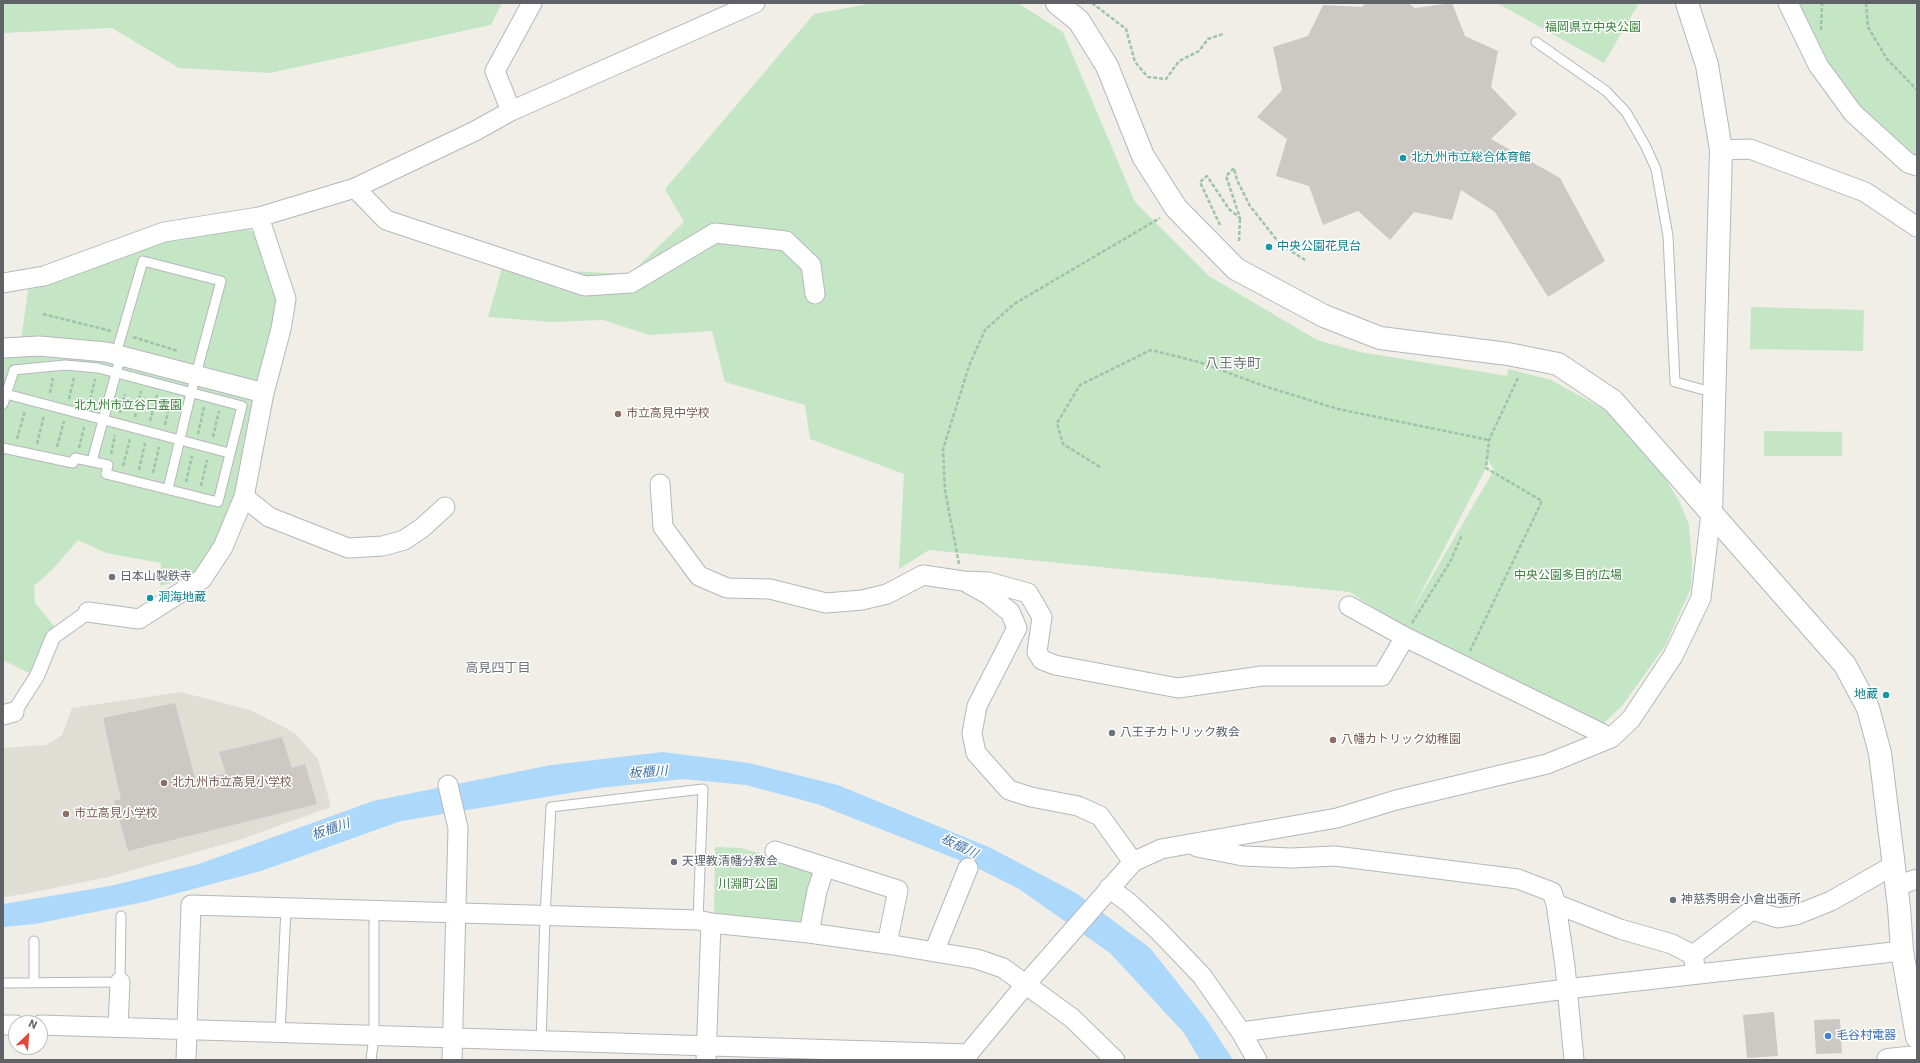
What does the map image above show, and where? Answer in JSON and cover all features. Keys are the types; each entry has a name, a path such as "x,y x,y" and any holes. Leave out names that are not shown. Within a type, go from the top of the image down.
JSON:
{"street":[{"path":"512,111 495,71 532,3"},
{"path":"3,283 44,276 164,232 259,217 355,188 475,131 512,111 754,3"},
{"path":"1057,3 1079,21 1107,66 1143,156 1176,208 1236,269 1324,316 1380,338 1508,354 1558,364 1613,401 1710,513 1846,664 1868,708 1880,753 1895,875 1902,951 1917,1037"},
{"path":"48,1026 187,1029 541,1042 706,1053 968,1057 1026,984 1133,862 1161,849 1337,818 1396,800 1547,764 1611,738 1631,719 1673,656 1701,598 1710,513 1715,393 1721,150 1707,65 1687,3"},
{"path":"1788,3 1818,65 1854,114 1908,163 1917,166"},
{"path":"1721,150 1750,149 1865,192 1917,227"},
{"path":"355,188 386,220 585,286 631,282 715,233 786,241 811,265 816,294"},
{"path":"8,714 37,676 53,637 88,612 139,619 202,579 223,547 244,497 264,393 281,329 286,299 259,217"},
{"path":"3,348 39,346 118,361 193,385 264,393"},
{"path":"660,484 663,528 699,576 727,588 770,589 826,604 862,600 887,594 923,574 963,581 988,582 1028,593 1042,616 1037,652 1042,660 1055,665 1178,688 1262,676 1382,676 1405,636"},
{"path":"244,497 269,517 348,548 383,546 404,540 422,528 445,507"},
{"path":"963,581 989,595 1010,612 1017,628 977,706 972,733 976,753 1009,790 1031,797 1078,806 1100,816 1133,862"},
{"path":"1349,606 1405,636 1611,738"},
{"path":"448,785 458,828 452,1060"},
{"path":"1186,845 1243,856 1291,858 1335,856 1518,879 1552,892 1556,904 1565,966 1574,1060"},
{"path":"775,851 898,890 887,944"},
{"path":"810,933 817,891 826,867"},
{"path":"934,952 968,868"},
{"path":"1693,955 1752,910 1778,918 1796,915 1895,875 1917,879"},
{"path":"1107,891 1128,902 1158,930 1202,976 1241,1032 1257,1060"},
{"path":"1556,904 1620,929 1672,944 1693,955"},
{"path":"186,1060 190,905 704,922 810,933 887,944 977,960 1003,968 1072,1018 1115,1060"},
{"path":"704,922 706,1053"},
{"path":"1241,1032 1566,989 1902,951"},
{"path":"1693,955 1695,974"},
{"path":"118,1027 120,982"},
{"path":"1888,1060 1917,1057"}],"lane":[{"path":"1536,42 1606,91 1626,112 1645,145 1656,169 1668,236 1675,382 1715,393"},
{"path":"92,461 143,261 221,281 193,385 168,489"},
{"path":"3,404 14,370 65,365 98,368 118,361"},
{"path":"3,448 74,464 75,458 108,465 106,474 218,502 229,453 242,406 193,385"},
{"path":"6,394 229,453"},
{"path":"541,1042 545,916 551,808 703,789 704,922"},
{"path":"280,1033 286,908"},
{"path":"371,1060 374,1036 374,911"},
{"path":"3,983 120,982 121,916"},
{"path":"34,941 34,982"}],"path":[{"path":"1092,3 1126,29 1135,62 1148,77 1166,79 1178,61 1199,50 1208,39 1223,34"},
{"path":"1866,3 1868,27 1887,58 1917,90"},
{"path":"1239,241 1240,218 1226,176 1234,168 1237,180 1250,206 1280,244 1306,260"},
{"path":"1221,225 1200,182 1207,176 1229,209 1240,218"},
{"path":"963,581 945,490 943,449 969,366 985,330 1014,304 1176,208"},
{"path":"1100,467 1064,444 1057,423 1080,385 1151,350 1199,362 1264,386 1338,409 1489,440"},
{"path":"1464,664 1542,501 1486,468 1489,440 1518,378"},
{"path":"1405,636 1417,613 1450,562 1462,535"}],"shaded area":[{"name":"北九州市立高見小学校","path":"181,692 250,710 295,733 318,759 331,807 239,840 108,877 3,897 3,748 46,745 62,735 72,708"}],"green space":[{"path":"3,3 502,3 491,25 270,73 179,68 112,28 3,33"},
{"name":"中央公園多目的広場","path":"874,3 1018,3 1063,32 1135,202 1209,276 1317,340 1360,352 1507,376 1508,369 1551,380 1607,411 1665,478 1679,501 1689,525 1692,561 1691,588 1665,646 1622,706 1601,726 1403,627 1350,592 929,550 899,569 904,474 810,439 805,405 725,382 712,331 649,335 603,320 552,322 488,317 502,268 630,274 684,222 665,189 814,14","holes":["1488,460 1494,470 1410,614 1486,468"]},
{"name":"福岡県立中央公園","path":"1497,3 1639,3 1604,63"},
{"path":"1796,3 1917,3 1917,157 1881,134 1826,69"},
{"name":"北九州市立谷口霊園","path":"234,227 248,228 256,235 279,303 231,517 203,566 186,579 160,586 161,563 106,553 78,540 52,570 34,586 35,603 54,626 29,673 3,660 3,342 21,341 28,290 150,245"},
{"path":"1751,307 1864,310 1863,351 1750,349"},
{"path":"1764,431 1842,432 1842,456 1764,456"},
{"name":"川淵町公園","path":"715,847 741,848 819,870 808,926 714,913"}],"water":[{"name":"板櫃川","path":"663,752 749,763 838,785 991,848 1076,893 1150,948 1207,1020 1233,1060 1200,1060 1184,1033 1110,953 1019,889 969,864 817,804 746,785 683,779 600,788 401,821 261,871 144,902 35,924 3,927 3,904 110,886 199,864 373,801 551,765"}],"building":[{"name":"北九州市立総合体育館","path":"1366,3 1408,3 1415,8 1452,3 1465,36 1498,51 1491,87 1517,114 1491,139 1560,178 1605,261 1548,297 1495,212 1461,190 1452,220 1414,212 1390,240 1358,211 1323,225 1309,186 1276,176 1287,139 1257,117 1282,90 1273,47 1308,36 1323,5 1362,7"},
{"path":"175,703 195,778 226,774 219,752 282,737 292,768 305,764 317,804 128,851 114,801 121,799 103,718"},
{"path":"1774,1012 1778,1056 1747,1058 1743,1015"},
{"name":"毛谷村電器","path":"1840,1019 1842,1053 1816,1054 1814,1020"}],"place":[{"name":"北九州市立総合体育館","path":"1403,158"},
{"name":"中央公園花見台","path":"1269,247"},
{"name":"市立高見中学校","path":"618,414"},
{"name":"日本山製鉄寺","path":"112,577"},
{"name":"洞海地蔵","path":"150,598"},
{"name":"地蔵","path":"1886,695"},
{"name":"八王子カトリック教会","path":"1112,733"},
{"name":"八幡カトリック幼稚園","path":"1333,740"},
{"name":"北九州市立高見小学校","path":"164,783"},
{"name":"市立高見小学校","path":"66,814"},
{"name":"天理教清幡分教会","path":"674,862"},
{"name":"神慈秀明会小倉出張所","path":"1673,900"},
{"name":"毛谷村電器","path":"1828,1036"}],"district":[{"name":"八王寺町","path":"1233,364"},
{"name":"高見四丁目","path":"498,669"}]}
